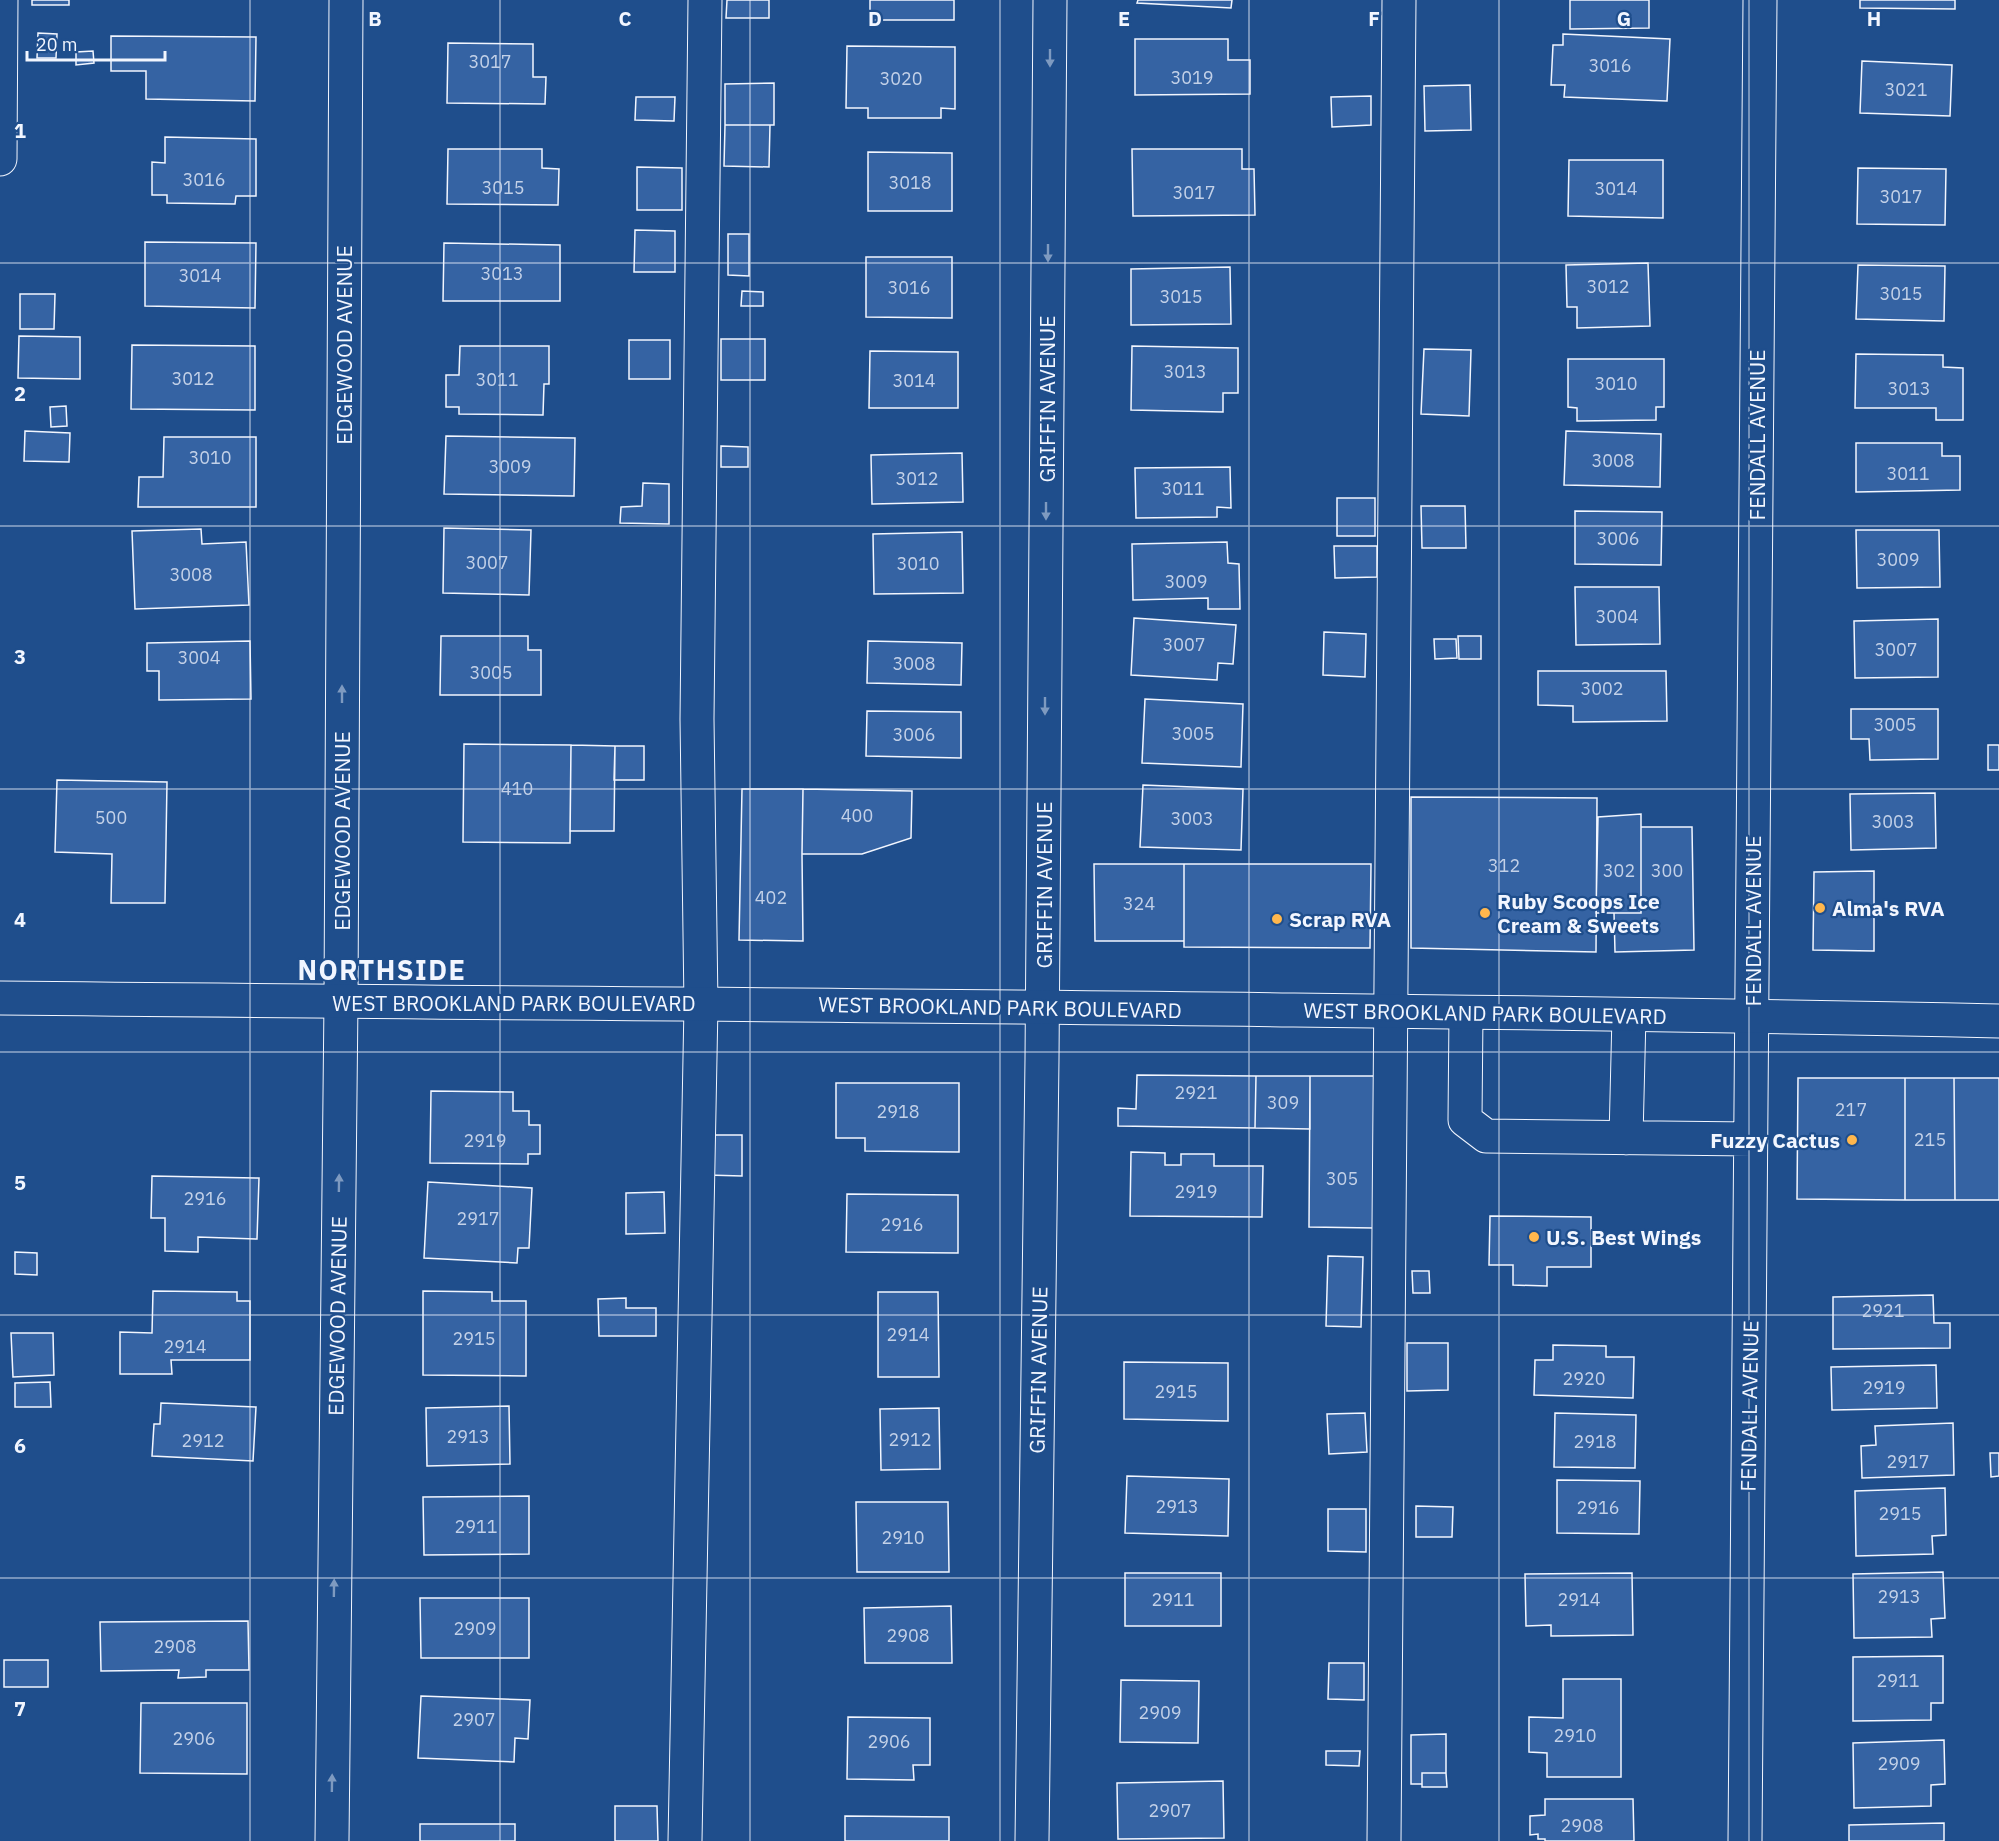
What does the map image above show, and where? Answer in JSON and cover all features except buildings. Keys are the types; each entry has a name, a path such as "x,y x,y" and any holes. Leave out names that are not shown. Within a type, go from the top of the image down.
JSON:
{"street":[{"path":"0,159 1,0"},
{"name":"EDGEWOOD AVENUE","path":"332,1841 341,1002 346,0"},
{"path":"685,1841 701,1005 698,707 705,0"},
{"name":"GRIFFIN AVENUE","path":"1032,1841 1042,1007 1050,0"},
{"path":"1384,1841 1399,0"},
{"name":"FENDALL AVENUE","path":"1745,1841 1760,0"},
{"name":"WEST BROOKLAND PARK BOULEVARD","path":"0,998 1390,1011 1999,1021"},
{"path":"1466,1013 1465,1120 1486,1136 1751,1139"},
{"path":"1626,1138 1629,1015"}],"place":[{"name":"Alma's RVA","path":"1820,908"},
{"name":"Ruby Scoops Ice Cream & Sweets","path":"1485,913"},
{"name":"Scrap RVA","path":"1277,919"},
{"name":"Fuzzy Cactus","path":"1852,1140"},
{"name":"U.S. Best Wings","path":"1534,1237"}],"district":[{"name":"NORTHSIDE","path":"382,969"}]}
